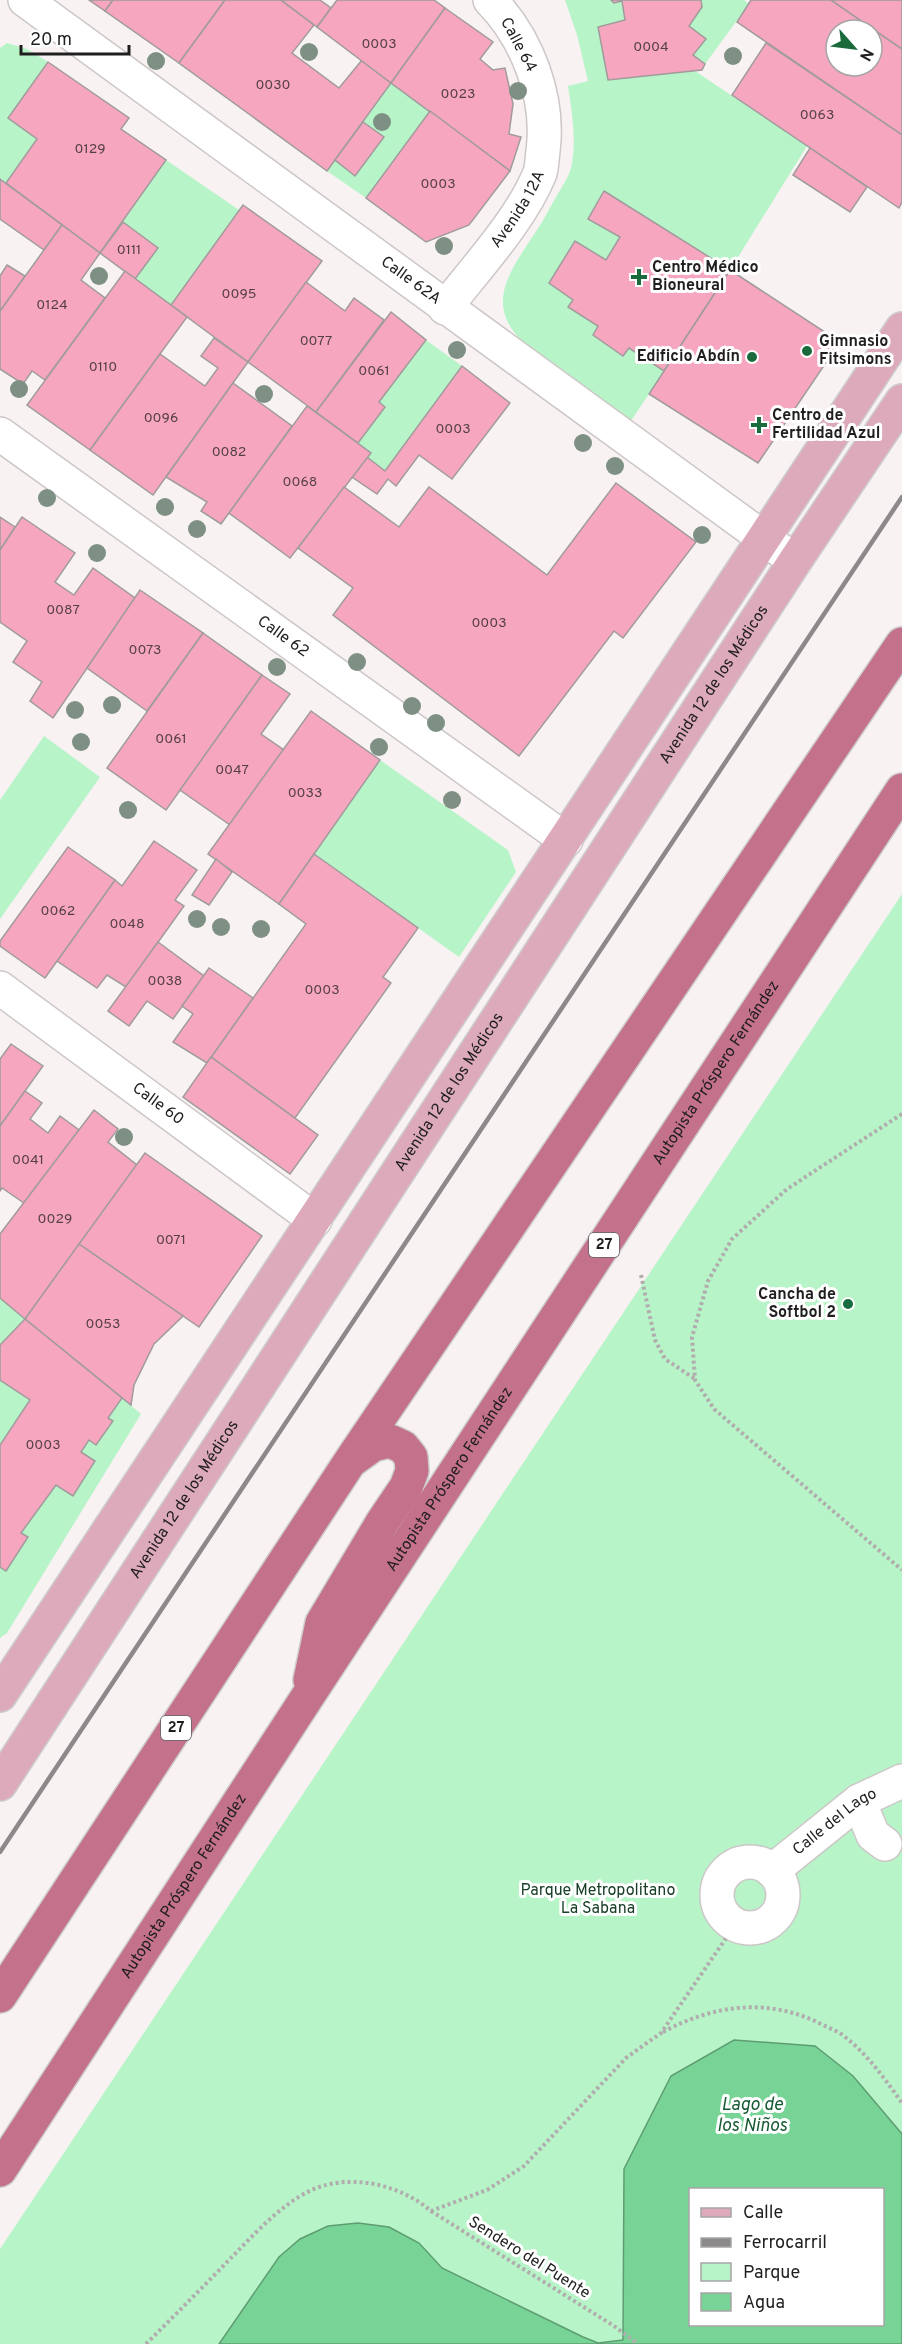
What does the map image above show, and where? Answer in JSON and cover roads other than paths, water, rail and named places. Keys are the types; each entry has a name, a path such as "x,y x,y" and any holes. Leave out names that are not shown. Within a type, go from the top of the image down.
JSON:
{"highway":[{"name":"27","path":"0,1996 351,1460 902,644"},
{"name":"Autopista Próspero Fernández","path":"0,2170 899,794"},
{"path":"306,1699 322,1623 406,1487 412,1471 411,1457 403,1447 390,1441 373,1445 351,1460"}],"main road":[{"path":"0,1694 902,328"},
{"name":"Avenida 12 de los Médicos","path":"0,1784 795,561 902,401"}],"street":[{"name":"Calle 62A","path":"25,0 795,561"},
{"name":"Calle 64","path":"490,0 500,10 521,43 533,68 540,93"},
{"name":"Avenida 12A","path":"446,308 520,211 540,171 544,138 540,93"},
{"name":"Calle 62","path":"0,434 566,840"},
{"name":"Calle 60","path":"0,988 315,1220"},
{"name":"Calle del Lago","path":"772,1871 859,1801 902,1781"},
{"path":"859,1801 873,1835 885,1844"},
{"path":"741,1864 763,1865 772,1871 783,1890 783,1900 773,1919 755,1928 735,1925 720,1910 717,1899 718,1887 723,1877 730,1869 741,1864"}],"water":[{"name":"Lago de los Niños","path":"734,2040 815,2046 853,2076 902,2134 902,2344 219,2344 279,2257 300,2239 328,2226 358,2223 389,2227 419,2243 442,2268 583,2337 598,2343 623,2340 624,2169 671,2076"}],"railway":[{"path":"0,1852 902,497"}],"place":[{"name":"Centro Médico Bioneural","path":"639,277"},
{"name":"Gimnasio Fitsimons","path":"807,351"},
{"name":"Edificio Abdín","path":"752,357"},
{"name":"Centro de Fertilidad Azul","path":"759,425"},
{"name":"Cancha de Softbol 2","path":"848,1304"}],"park label":[{"name":"Parque Metropolitano La Sabana","path":"598,1900"}]}
